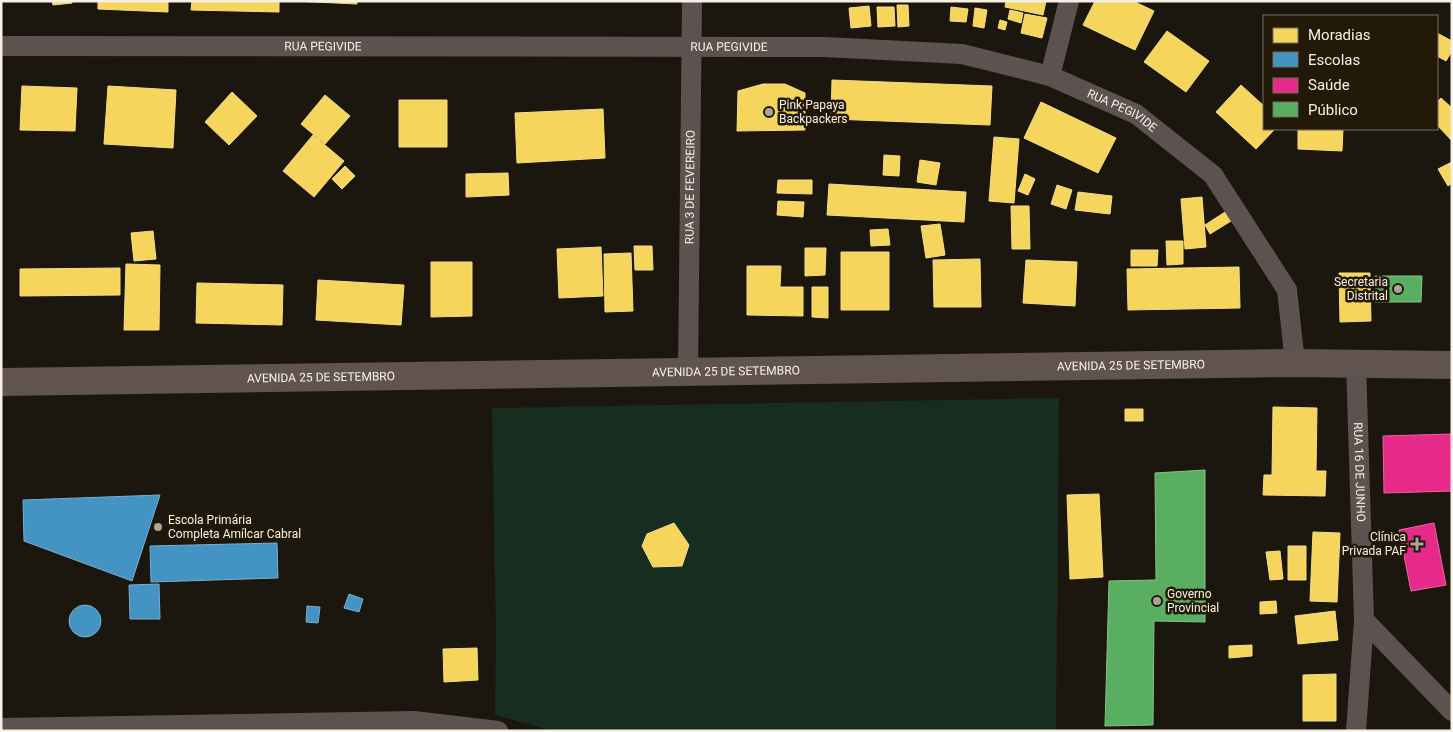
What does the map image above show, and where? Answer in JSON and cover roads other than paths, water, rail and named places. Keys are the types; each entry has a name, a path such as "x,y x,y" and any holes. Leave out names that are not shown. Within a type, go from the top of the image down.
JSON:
{"street":[{"name":"RUA 3 DE FEVEREIRO","path":"688,372 692,1"},
{"path":"1050,76 1069,1"},
{"name":"RUA PEGIVIDE","path":"1,46 825,47 962,54 1050,76 1136,114 1213,175 1287,290 1295,363"},
{"name":"AVENIDA 25 DE SETEMBRO","path":"1,382 1295,363 1452,365"},
{"name":"RUA 16 DE JUNHO","path":"1356,363 1364,620 1356,731"},
{"path":"1364,620 1452,711"},
{"path":"1,728 414,720 498,731"}],"place":[{"name":"Pink Papaya Backpackers","path":"769,112"},
{"name":"Secretaria Distrital","path":"1398,289"},
{"name":"Escola Primária Completa Amílcar Cabral","path":"158,527"},
{"name":"Clínica Privada PAF","path":"1417,544"},
{"name":"Governo Provincial","path":"1157,601"}]}
